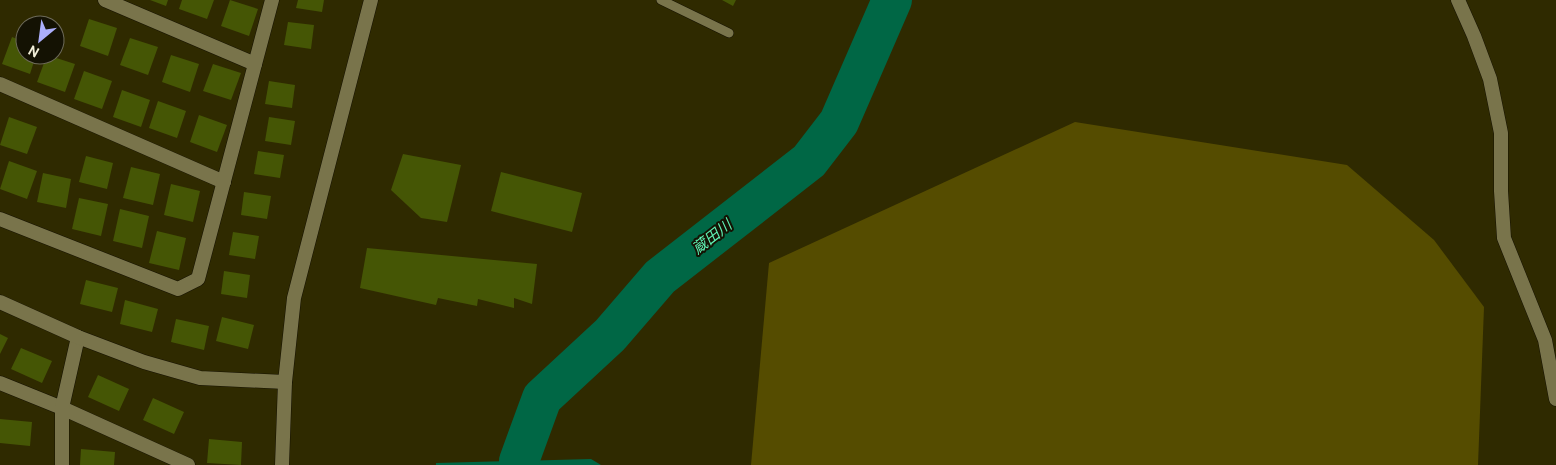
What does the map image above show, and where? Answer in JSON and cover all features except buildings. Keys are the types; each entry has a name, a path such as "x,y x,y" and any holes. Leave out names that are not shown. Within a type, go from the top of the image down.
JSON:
{"street":[{"path":"105,0 255,64"},
{"path":"1,224 178,289 198,278 272,0"},
{"path":"282,465 285,382 294,298 371,0"},
{"path":"1458,0 1490,79 1501,132 1501,191 1504,238 1545,340 1556,399"},
{"path":"0,84 224,182"},
{"path":"0,302 78,337 144,362 200,378 285,382"},
{"path":"62,465 62,408 78,337"},
{"path":"0,384 62,408 188,465"}],"lane":[{"path":"661,0 729,33"}],"shaded area":[{"path":"1075,122 1347,165 1434,240 1484,307 1478,465 751,465 769,263"},
{"path":"591,459 601,465 436,465 436,463"}],"waterway":[{"name":"蔵田川","path":"519,465 542,398 610,335 660,277 809,161 839,122 892,0"}]}
